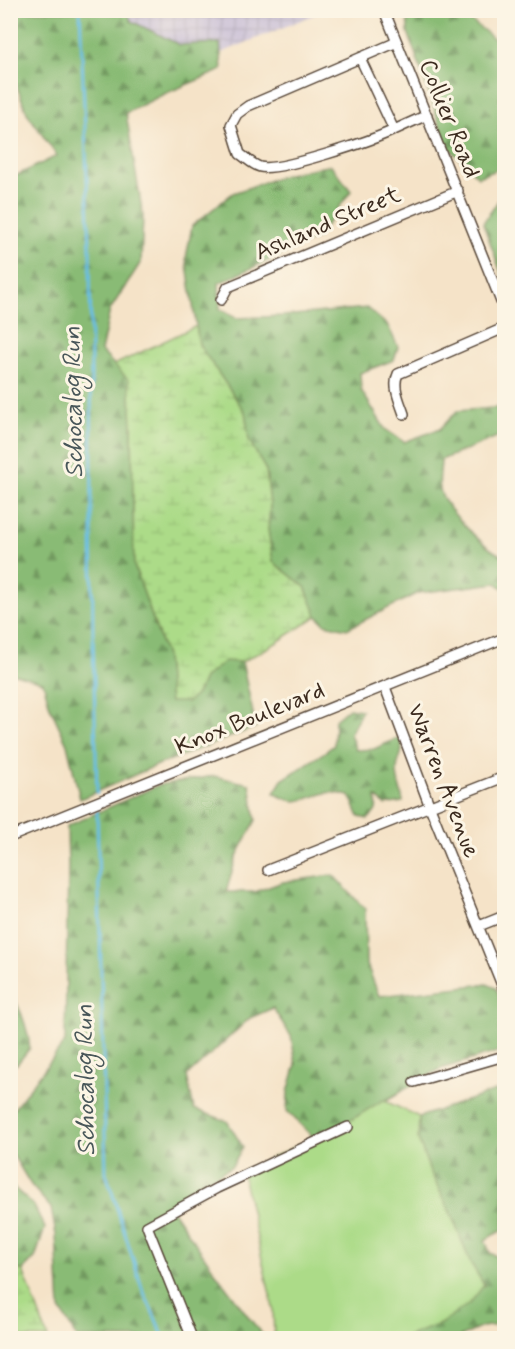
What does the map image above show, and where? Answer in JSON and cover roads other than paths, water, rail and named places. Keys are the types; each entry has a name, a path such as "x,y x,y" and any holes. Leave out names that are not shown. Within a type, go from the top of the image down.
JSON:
{"street":[{"name":"Collier Road","path":"384,10 504,309"},
{"path":"397,42 248,106 237,114 231,125 240,154 259,167 277,167 374,140 427,115"},
{"path":"360,58 394,130"},
{"name":"Ashland Street","path":"221,300 228,287 458,191"},
{"path":"404,414 396,388 395,380 398,374 504,328"},
{"name":"Knox Boulevard","path":"10,837 504,638"},
{"name":"Warren Avenue","path":"385,687 430,807 504,990"},
{"path":"268,870 504,777"},
{"path":"479,926 504,916"},
{"path":"414,1082 504,1056"},
{"path":"192,1338 147,1226 217,1188 348,1127"}],"waterway":[{"name":"Schocalog Run","path":"80,10 90,248 93,640 97,793"},
{"name":"Schocalog Run","path":"97,811 106,1173 142,1288 164,1338"}]}
